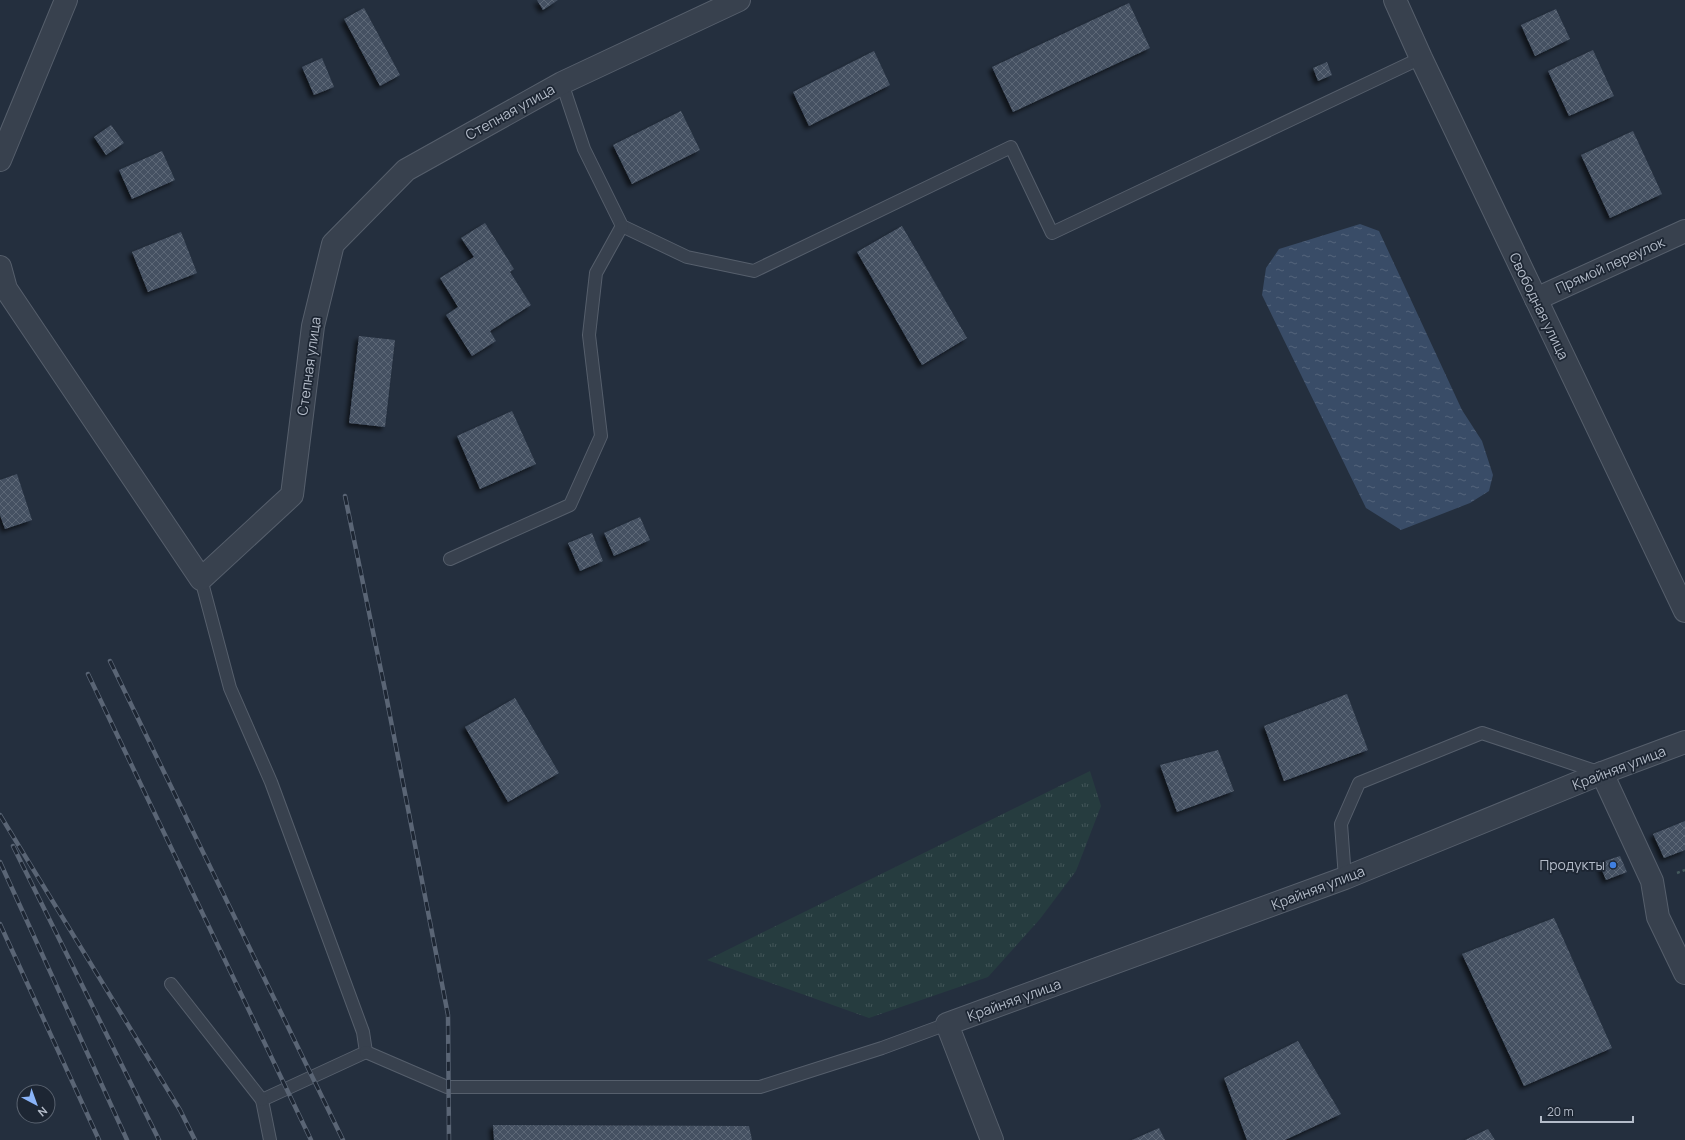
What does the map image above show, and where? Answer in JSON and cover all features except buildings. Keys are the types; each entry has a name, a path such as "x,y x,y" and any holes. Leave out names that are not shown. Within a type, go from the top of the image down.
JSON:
{"street":[{"path":"0,160 66,0"},
{"name":"Степная улица","path":"201,579 292,495 313,326 333,244 406,170 562,83 739,0"},
{"name":"Свободная улица","path":"1395,0 1421,58 1685,611"},
{"name":"Прямой переулок","path":"1536,299 1685,231"},
{"path":"0,268 3,290 201,579"},
{"name":"Крайняя улица","path":"947,1024 1345,878 1602,773 1685,742"},
{"path":"1602,773 1652,881 1658,917 1685,973"},
{"path":"947,1024 992,1140"}],"lane":[{"path":"562,83 584,149 622,226 687,257 754,271 1011,146 1052,233 1421,58"},
{"path":"450,559 570,505 601,436 589,335 596,273 622,226"},
{"path":"201,579 230,688 271,782 363,1032 366,1052"},
{"path":"1345,878 1341,824 1359,783 1482,733 1602,773"},
{"path":"171,984 262,1100 270,1140"},
{"path":"262,1100 366,1052 447,1087 760,1087 882,1048 947,1024"}],"green space":[{"path":"1090,771 1101,806 1076,871 1040,919 988,977 869,1018 707,960"}],"water":[{"path":"1360,224 1379,231 1462,410 1482,441 1493,475 1489,491 1470,503 1401,530 1366,508 1262,295 1266,268 1279,249"}],"railway":[{"path":"345,496 385,690 448,1015 449,1140"},
{"path":"110,661 343,1140"},
{"path":"88,674 311,1140"},
{"path":"0,815 180,1110 195,1140"},
{"path":"13,846 159,1140"},
{"path":"0,862 127,1140"},
{"path":"0,924 99,1140"}],"place":[{"name":"Продукты","path":"1613,865"}]}
